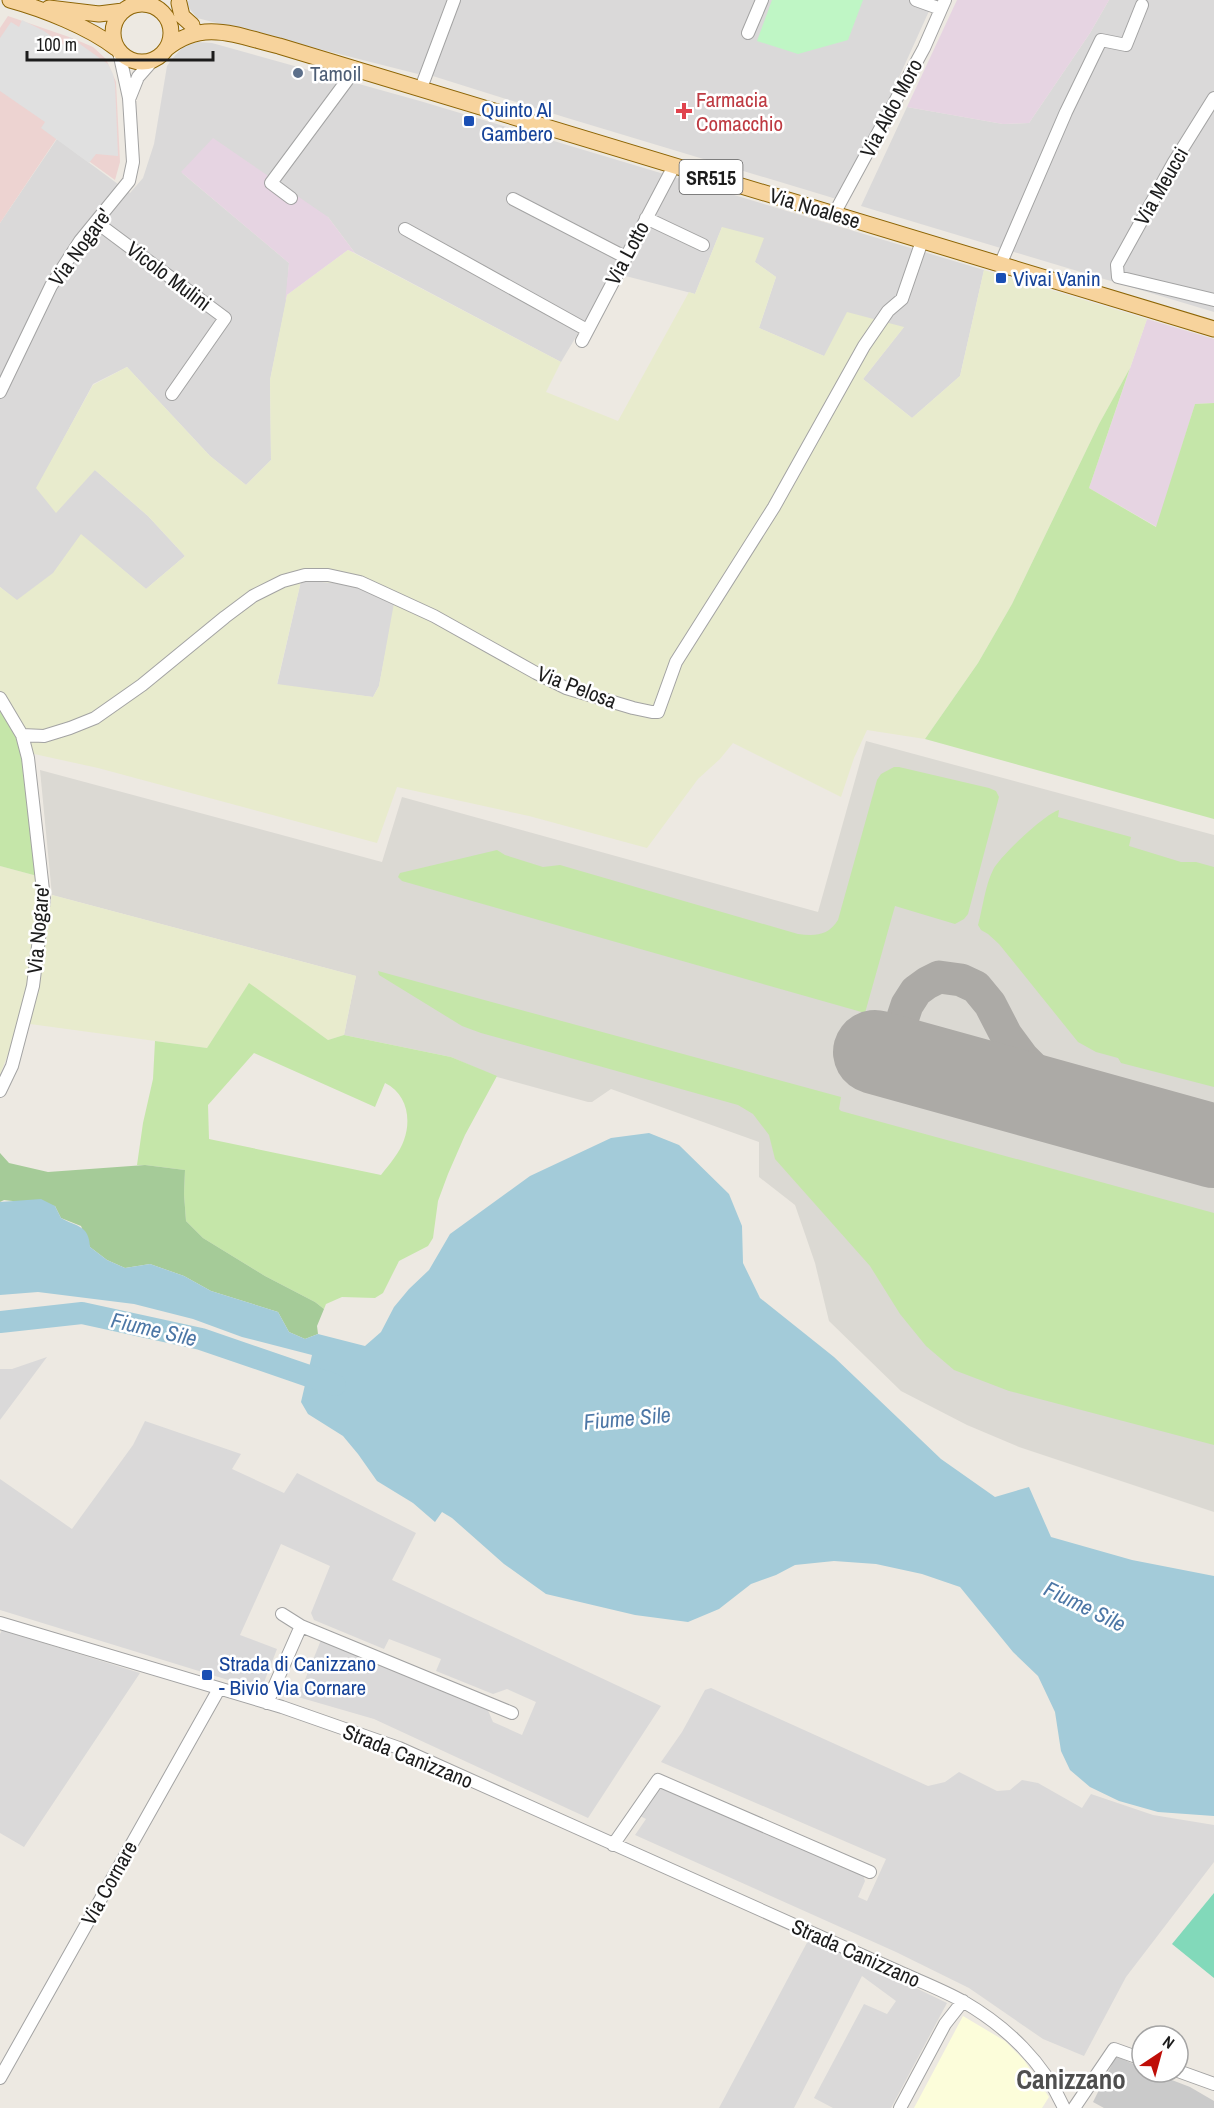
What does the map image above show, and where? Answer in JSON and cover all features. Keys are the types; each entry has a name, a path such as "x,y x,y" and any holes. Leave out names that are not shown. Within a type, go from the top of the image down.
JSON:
{"main road":[{"path":"10,0 34,6 99,14 123,11"},
{"path":"118,50 112,35 118,15 130,6 155,2 169,22 171,39 166,49"},
{"path":"34,6 91,32 131,61 146,62 153,60 182,37 200,28 182,16 179,2"},
{"path":"169,22 179,2"},
{"name":"Via Noalese","path":"169,22 279,46 353,67 1214,329"}],"street":[{"path":"422,88 454,0"},
{"path":"748,33 762,0"},
{"path":"916,0 943,4"},
{"name":"Via Aldo Moro","path":"834,214 924,48 943,4"},
{"path":"1000,265 1066,112 1101,40 1126,45 1142,5"},
{"name":"Via Nogare'","path":"0,392 3,375 51,286 80,241 123,190 132,173 129,98 118,50"},
{"path":"129,98 138,77 153,60"},
{"path":"291,198 271,183 351,75 353,67"},
{"name":"Via Meucci","path":"1108,297 1118,277 1117,265 1174,162 1214,98"},
{"name":"Via Lotto","path":"405,230 584,335 674,166"},
{"path":"513,199 625,257"},
{"path":"646,218 703,245"},
{"name":"Vicolo Mulini","path":"96,222 225,318 172,394"},
{"name":"Via Pelosa","path":"22,735 44,736 70,729 95,718 142,685 253,596 283,581 305,575 327,575 360,582 434,616 536,674 566,688 658,712 676,662 774,507 864,346 888,311 902,299 922,241"},
{"path":"1118,277 1214,300"},
{"name":"Via Nogare'","path":"0,698 22,735 28,758 44,899 33,986 12,1066 0,1091"},
{"path":"282,1614 301,1626 512,1713"},
{"name":"Strada Canizzano","path":"0,1623 267,1703 399,1748 963,2001 1001,2028 1030,2055 1047,2076 1064,2108"},
{"path":"267,1703 301,1626"},
{"name":"Via Cornare","path":"0,2078 219,1689"},
{"path":"613,1845 658,1780 870,1872"},
{"path":"900,2108 945,2024 963,2001"},
{"path":"1074,2108 1114,2049 1130,2055"},
{"path":"1190,2076 1214,2084"}],"shaded area":[{"path":"189,0 934,0 843,201 420,72 418,74 197,18 186,4"},
{"path":"957,0 1109,0 1090,33 1029,123 1003,124 907,107"},
{"path":"1109,0 1214,0 1214,312 861,206 907,107 1003,124 1029,123 1090,33"},
{"path":"8,16 93,47 106,59 116,82 120,162 115,180 57,138 0,223 0,28"},
{"path":"22,20 44,31 65,46 70,37 108,64 115,84 118,156 96,154 89,163 41,128 45,122 0,91 0,38 11,22 19,27"},
{"path":"198,42 212,43 420,101 984,270 960,376 912,418 863,379 904,327 824,356 759,328 776,277 755,262 722,227 695,294 614,273 561,362 355,253 328,217 182,173 289,263 286,302 270,380 271,460 246,485 210,456 127,367 93,384 37,488 95,470 148,516 185,556 146,589 81,535 53,574 17,601 0,587 0,223 57,139 130,193 143,178 154,144 167,66 183,47"},
{"path":"213,138 328,217 355,253 348,250 287,295 285,302 289,263 181,172"},
{"path":"722,227 764,238 755,262 776,277 759,328 824,356 847,312 904,327 863,379 912,418 960,376 984,270 1147,319 1130,368 1099,424 1012,604 978,663 925,739 867,730 854,758 841,797 733,743 720,759 698,779 647,848 529,816 397,787 377,843 98,768 25,752 0,700 0,587 17,600 53,573 81,534 146,589 185,556 148,516 95,470 56,513 36,488 93,385 127,367 210,456 246,485 271,460 270,380 287,295 348,250 561,362 546,392 618,421 689,292 695,294","holes":["301,581 341,583 367,590 394,603 379,686 373,697 277,684"]},
{"path":"1147,319 1214,339 1214,403 1195,404 1157,527 1089,488"},
{"path":"301,581 341,583 367,590 395,603 379,686 373,697 277,685"},
{"path":"866,741 1214,835 1214,1512 1019,1447 967,1425 901,1391 829,1321 815,1263 795,1205 759,1177 759,1142 611,1089 592,1102 588,1102 497,1077 451,1057 344,1035 356,976 52,895 40,770 382,862 402,797 818,912"},
{"path":"0,866 41,877 29,977 13,1041 0,1075"},
{"path":"52,895 356,976 344,1035 328,1040 249,984 207,1048 30,1024"},
{"path":"47,1357 0,1420 0,1369 12,1369"},
{"path":"145,1421 241,1454 232,1469 284,1493 297,1473 416,1533 392,1580 661,1706 588,1818 374,1719 298,1697 321,1640 487,1708 493,1722 522,1735 536,1702 507,1689 493,1694 436,1671 441,1659 389,1639 384,1649 314,1620 311,1613 330,1566 281,1544 240,1635 277,1649 261,1690 0,1610 0,1479 72,1529 133,1445"},
{"path":"2,1630 140,1673 24,1847 0,1833 0,1634"},
{"path":"711,1688 928,1786 945,1782 959,1772 997,1791 1010,1790 1022,1780 1038,1783 1082,1808 1091,1794 1153,1815 1214,1825 1214,1862 1126,1977 1084,2056 1043,2039 969,1988 896,1952 635,1835 646,1819 638,1815 656,1790 663,1786 863,1875 865,1881 858,1897 867,1901 886,1859 661,1762 682,1732 705,1690"},
{"path":"810,1937 947,2003 891,2108 833,2108 814,2098 864,2004 887,2014 896,2001 862,1976 794,2108 719,2108"},
{"path":"963,2016 1005,2041 1024,2060 1049,2097 1042,2108 914,2108"},
{"path":"1116,2056 1130,2062 1130,2084 1182,2084 1214,2101 1214,2108 1104,2108 1093,2102"}],"green space":[{"path":"772,0 863,0 848,40 798,54 757,41"},
{"path":"1130,368 1089,488 1156,527 1195,404 1214,403 1214,819 925,739 978,663 1012,604 1099,424"},
{"path":"0,700 18,725 41,877 0,866"},
{"path":"894,767 989,788 996,791 999,797 968,914 955,924 895,906 865,1013 402,881 398,877 400,873 497,850 505,855 543,867 560,865 798,934 821,934 830,929 838,920 877,780 881,774"},
{"path":"1059,810 1058,817 1131,837 1129,846 1181,862 1196,862 1214,867 1214,1087 1121,1063 1118,1058 1096,1052 1078,1042 999,944 978,925 988,883 997,864 1034,827"},
{"path":"378,971 841,1097 839,1109 841,1111 1214,1213 1214,1445 1009,1391 954,1370 926,1346 900,1314 870,1266 775,1159 769,1135 753,1114 738,1105 462,1026 379,975"},
{"path":"249,983 328,1040 344,1035 451,1057 497,1076 465,1135 448,1174 438,1201 433,1238 428,1246 399,1261 383,1293 375,1298 342,1297 326,1304 324,1309 203,1238 186,1221 185,1170 137,1165 153,1079 155,1041 207,1048","holes":["254,1053 375,1107 385,1083 398,1093 407,1115 406,1132 402,1145 381,1175 209,1139 208,1105"]},
{"path":"0,1153 9,1163 48,1172 145,1165 185,1170 186,1221 203,1238 324,1309 317,1326 318,1334 305,1339 289,1332 278,1312 211,1291 184,1276 150,1264 125,1268 107,1260 90,1247 81,1226 61,1218 55,1206 4,1200 0,1202"},
{"path":"1214,1893 1214,1978 1172,1944"}],"water":[{"path":"649,1133 679,1145 729,1194 742,1226 743,1263 760,1298 834,1357 941,1459 995,1497 1029,1487 1051,1537 1132,1560 1214,1576 1214,1816 1158,1812 1119,1801 1090,1787 1070,1770 1061,1751 1055,1712 1038,1676 1013,1652 960,1587 922,1574 876,1564 834,1561 795,1565 751,1584 719,1609 688,1622 635,1615 546,1594 504,1564 452,1518 442,1512 435,1522 413,1503 377,1481 343,1436 308,1414 301,1402 312,1355 242,1337 193,1319 134,1304 38,1292 0,1295 0,1202 41,1199 55,1206 61,1218 85,1231 90,1247 107,1260 125,1268 150,1264 184,1276 211,1291 278,1312 289,1332 305,1339 318,1334 365,1346 381,1332 394,1307 429,1270 450,1234 530,1176 611,1138"}],"waterway":[{"name":"Fiume Sile","path":"0,1322 82,1313 201,1339 335,1385"}],"taxiway":[{"path":"931,1068 914,1057 900,1026 907,1005 916,991 939,977 961,980 976,987 990,1004 1006,1035 1023,1058 1051,1086 1103,1116"}],"runway":[{"path":"875,1052 1214,1146"}],"place":[{"name":"Tamoil","path":"298,73"},
{"name":"Farmacia Comacchio","path":"684,111"},
{"name":"Quinto Al Gambero","path":"469,121"},
{"name":"Vivai Vanin","path":"1001,278"},
{"name":"Strada di Canizzano - Bivio Via Cornare","path":"207,1675"}],"district":[{"name":"Canizzano","path":"1071,2079"}]}
